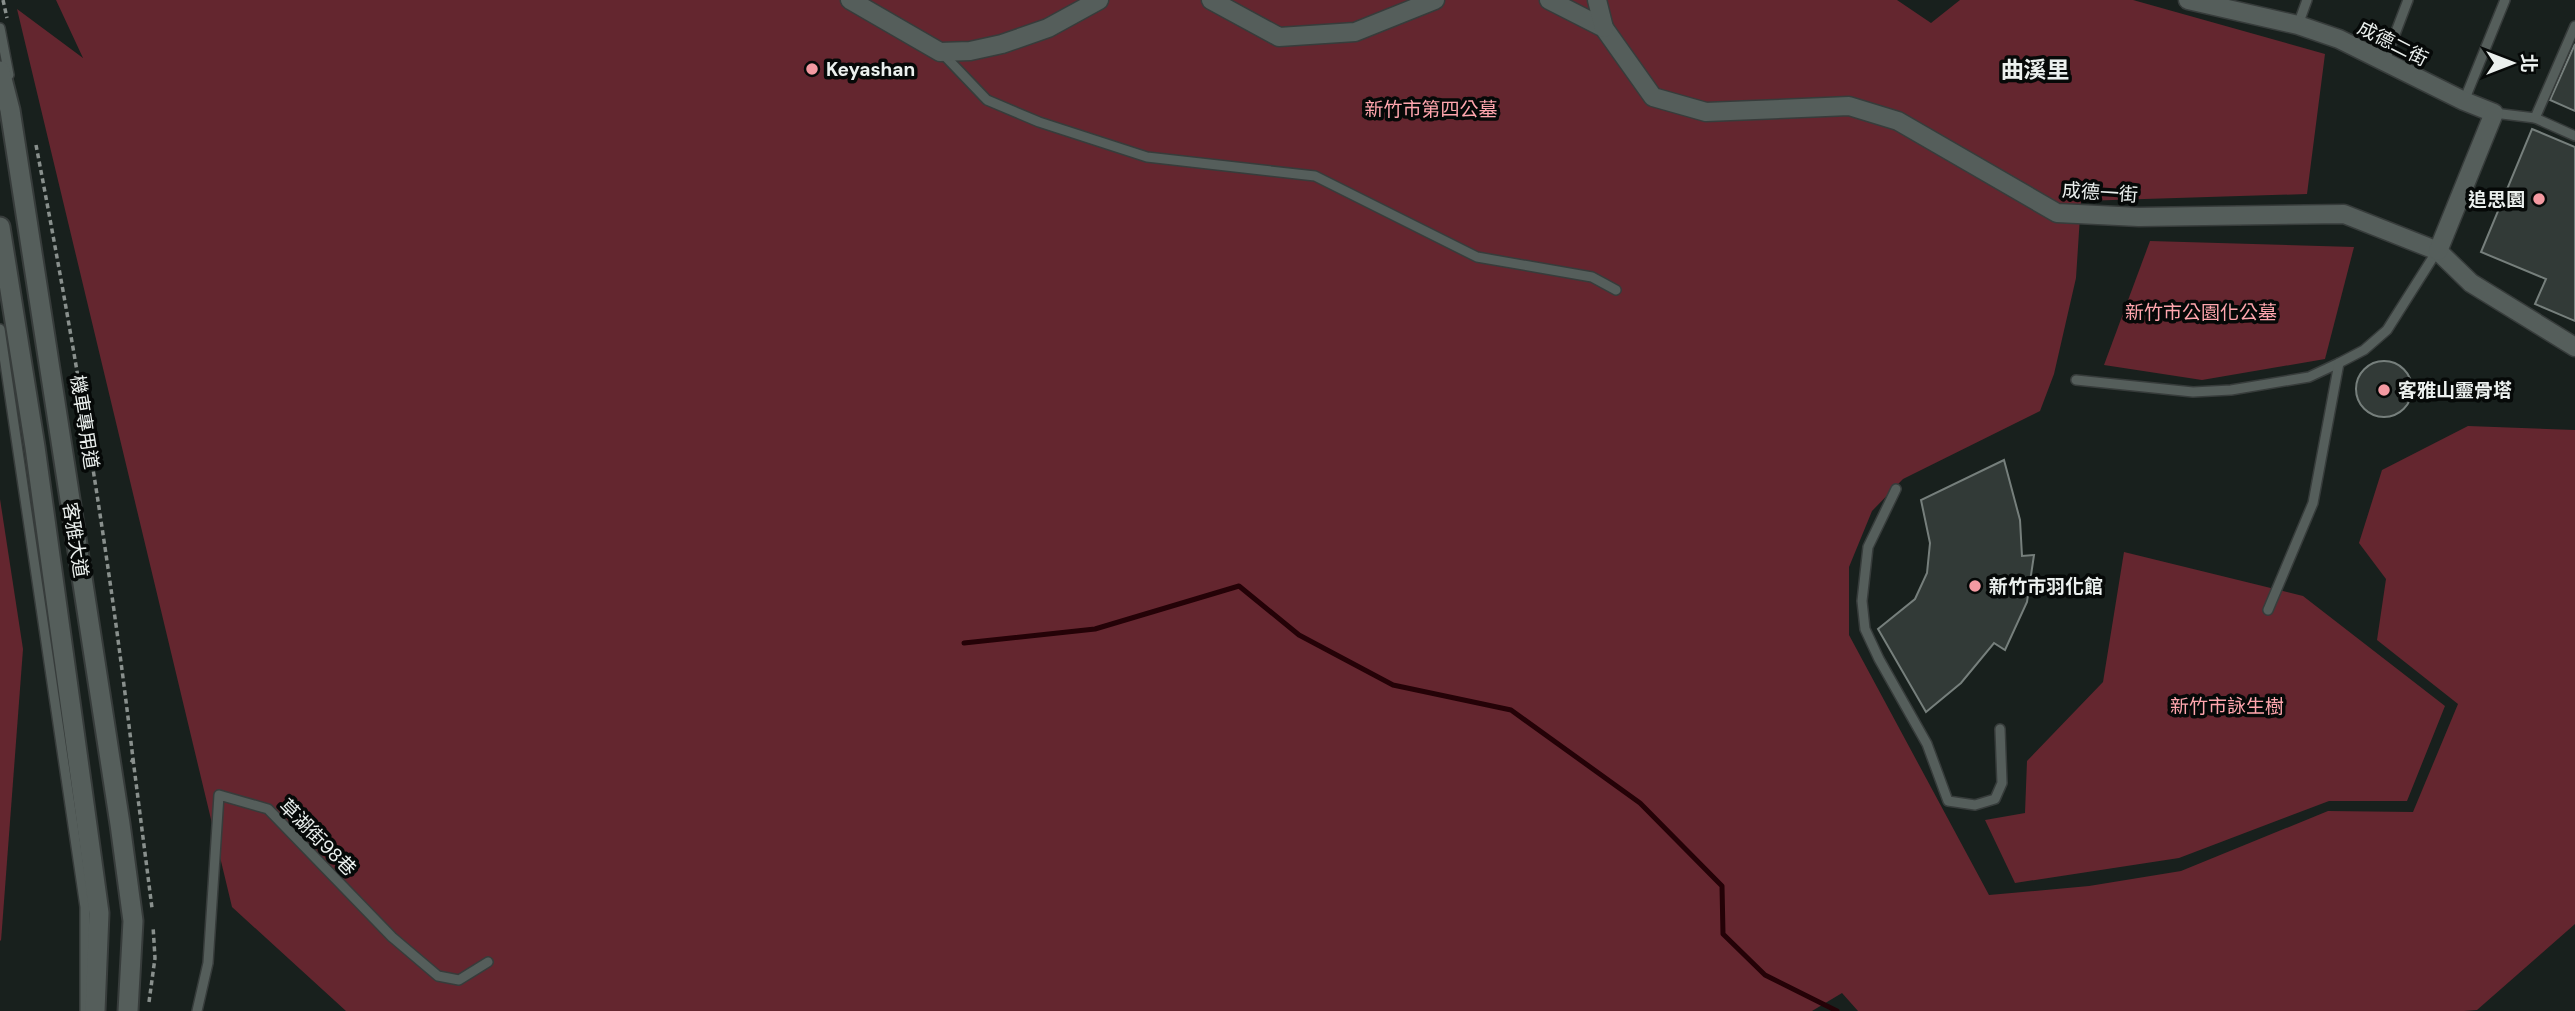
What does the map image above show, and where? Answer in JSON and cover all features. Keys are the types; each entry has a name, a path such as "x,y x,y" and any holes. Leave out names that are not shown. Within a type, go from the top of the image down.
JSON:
{"street":[{"path":"850,0 940,52 970,51 1002,44 1048,28 1099,0"},
{"path":"1211,0 1279,37 1355,32 1434,0"},
{"name":"成德一街","path":"1549,0 1604,28"},
{"name":"成德一街","path":"1597,0 1604,28 1653,96 1706,112 1849,106 1898,121 2057,213 2139,217 2344,214 2438,251 2472,283 2575,347"},
{"name":"成德二街","path":"2188,0 2298,25 2339,39 2384,63 2494,113"},
{"name":"客雅大道","path":"0,71 10,110 120,824 133,921 128,1011"},
{"path":"2438,251 2494,113"},
{"name":"客雅大道","path":"0,227 35,447 99,913 95,1011"}],"lane":[{"path":"2298,25 2307,0"},
{"path":"2384,63 2408,0"},
{"path":"2464,101 2505,0"},
{"path":"2535,118 2575,26"},
{"name":"機車專用道","path":"5,27 121,783 120,824"},
{"path":"940,52 987,100 1039,122 1147,157 1315,176 1476,257 1592,277 1616,290"},
{"name":"成德二街","path":"2494,113 2535,118 2575,136"},
{"path":"2076,380 2159,390 2218,390 2309,377 2364,350 2387,330 2438,251"},
{"path":"0,329 85,907 85,1011"},
{"path":"2268,610 2313,503 2339,363"},
{"path":"1896,489 1868,547 1862,601 1864,628 1927,744 1948,801 1975,805 1995,799 2003,783 2000,729"},
{"name":"草湖街98巷","path":"197,1011 208,964 219,794 268,809 392,937 438,976 459,980 488,962"}],"path":[{"path":"2,0 5,27"},
{"path":"36,141 97,498 127,713 133,759 121,783"}],"green space":[{"name":"新竹市第四公墓","path":"56,0 1897,0 1931,23 1960,0 2133,0 2325,54 2307,194 2081,201 2076,278 2054,374 2040,411 1903,479 1872,511 1849,567 1849,635 1989,895 2089,886 2181,871 2328,811 2413,812 2458,704 2377,640 2386,579 2359,543 2382,470 2468,426 2575,430 2575,924 2477,1010 2464,1011 1858,1011 1842,993 1812,1011 346,1011 232,907 17,9 83,58"},
{"name":"新竹市公園化公墓","path":"2150,241 2354,247 2325,359 2202,380 2104,365"},
{"path":"0,499 23,649 1,941 0,940"},
{"name":"新竹市詠生樹","path":"2124,552 2303,596 2445,706 2407,801 2329,801 2179,858 2015,883 1985,820 2025,813 2027,761 2103,682"}],"building":[{"path":"2575,44 2575,111 2550,100"},
{"name":"追思園","path":"2532,129 2575,147 2575,321 2535,304 2546,279 2481,252"},
{"name":"客雅山靈骨塔","path":"2384,361 2395,363 2404,369 2410,378 2410,400 2404,409 2395,415 2384,417 2373,415 2364,409 2358,400 2356,389 2358,378 2364,369 2373,363"},
{"name":"新竹市羽化館","path":"2004,460 2020,520 2022,556 2034,555 2027,602 2005,650 1994,643 1961,683 1926,712 1878,629 1915,599 1927,573 1930,543 1921,500"}],"waterway":[{"path":"964,643 1095,629 1239,586 1299,635 1393,685 1511,710 1640,803 1722,886 1723,934 1765,975 1837,1011"}],"place":[{"name":"Keyashan","path":"812,69"},
{"name":"追思園","path":"2539,199"},
{"name":"客雅山靈骨塔","path":"2384,390"},
{"name":"新竹市羽化館","path":"1975,586"}],"district":[{"name":"曲溪里","path":"2035,70"}]}
